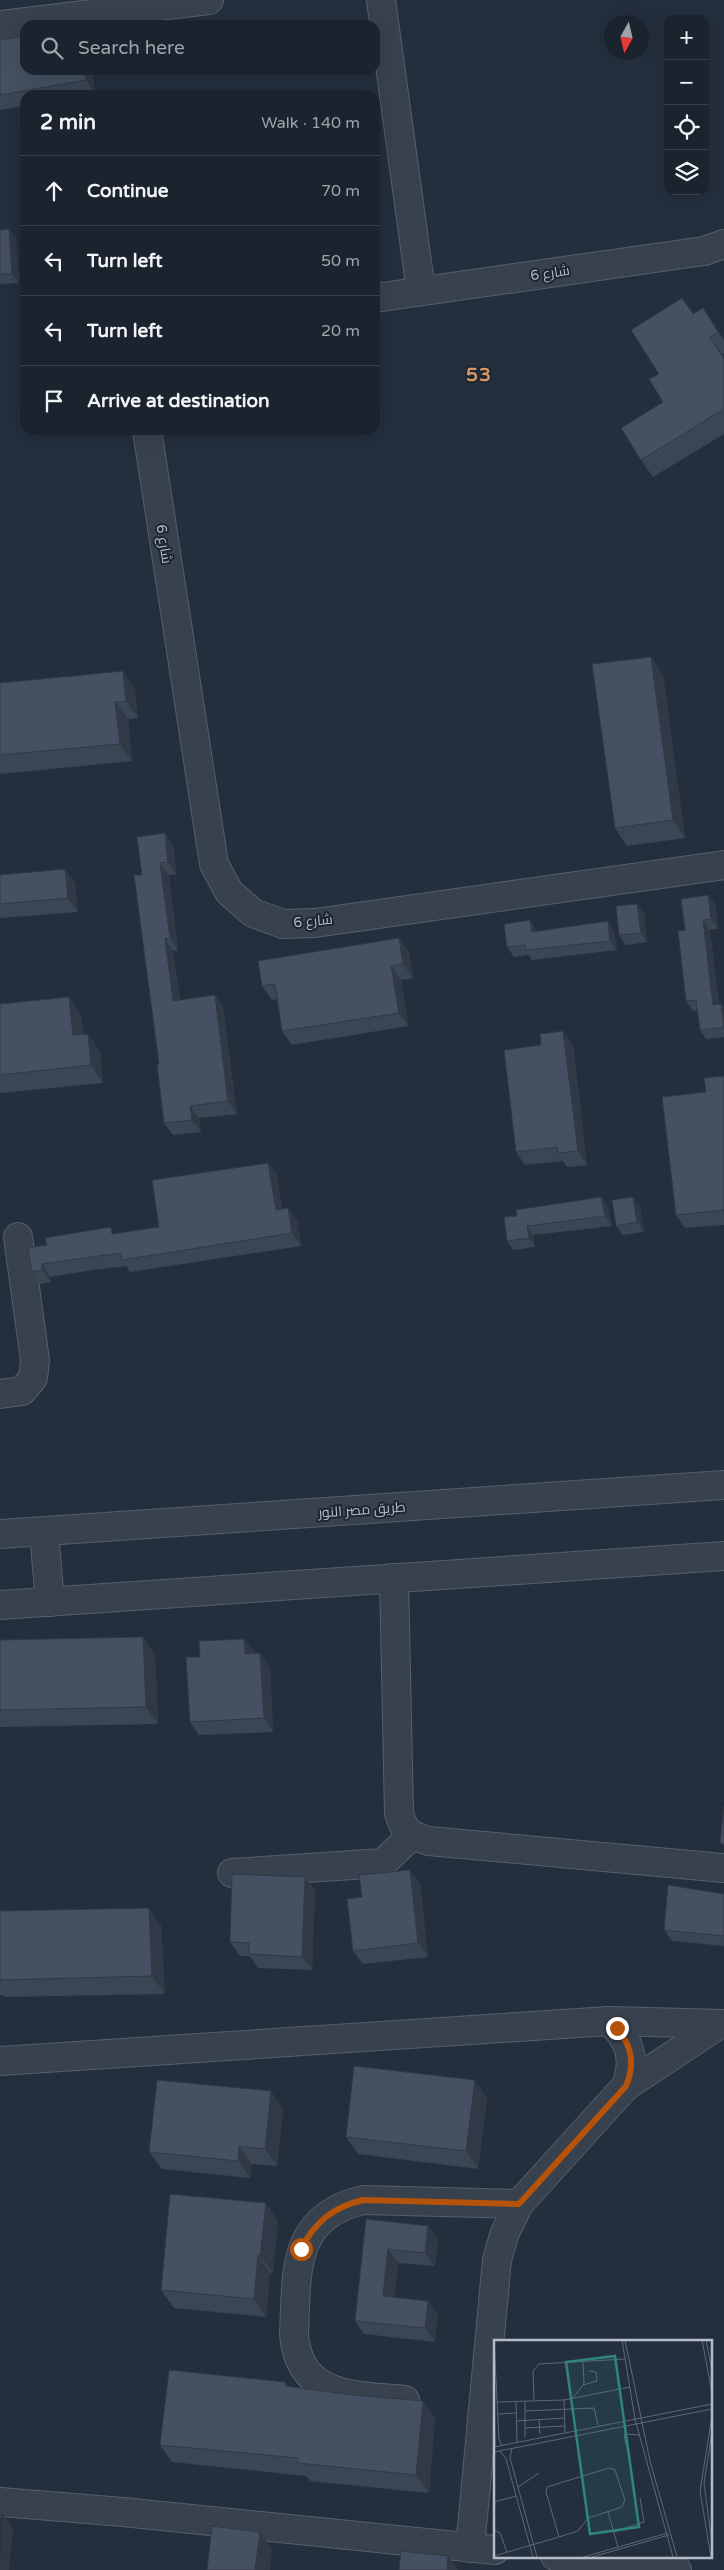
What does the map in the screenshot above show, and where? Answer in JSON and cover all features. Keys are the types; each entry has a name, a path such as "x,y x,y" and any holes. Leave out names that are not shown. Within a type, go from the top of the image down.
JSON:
{"street":[{"path":"42,20 209,0"},
{"path":"381,0 421,290"},
{"path":"0,25 20,23"},
{"name":"شارع 6","path":"380,297 704,251 724,244"},
{"name":"شارع 6","path":"147,435 214,864 229,892 253,913 283,924 315,923 724,865"},
{"path":"0,1394 22,1391 33,1378 35,1360 18,1237"},
{"name":"طريق مصر النور","path":"0,1534 724,1485"},
{"path":"44,1532 50,1602"},
{"path":"0,1605 724,1556"},
{"path":"394,1578 399,1814 402,1827 412,1836 429,1841 724,1868"},
{"path":"232,1873 383,1863 412,1836"},
{"path":"0,2061 608,2021 722,2024"},
{"path":"608,2021 624,2036 630,2048 632,2068 626,2086"},
{"path":"0,2502 132,2513 483,2549 497,2260 504,2235 519,2204 626,2086 722,2024"},
{"path":"405,2400 339,2393 318,2382 302,2365 296,2350 294,2335 298,2263 308,2236 327,2215 338,2208 363,2200 519,2204"},
{"path":"572,2558 677,2570"}],"building":[{"path":"20,37 20,75 85,75 86,80 0,95 0,40"},
{"path":"9,229 12,274 0,274 0,230"},
{"path":"682,298 693,314 703,308 718,332 710,337 724,359 724,409 641,460 621,428 663,402 649,379 659,374 631,330"},
{"path":"651,657 673,820 615,828 592,664"},
{"path":"123,671 126,701 115,702 120,744 0,755 0,683"},
{"path":"165,833 168,862 160,863 170,938 165,939 173,1001 215,995 228,1101 190,1106 192,1120 164,1123 157,1064 159,1064 134,875 142,875 137,837"},
{"path":"65,869 68,898 0,904 0,875"},
{"path":"708,895 711,919 703,920 713,1005 721,1004 724,1027 700,1030 696,1000 686,1001 678,931 685,930 681,899"},
{"path":"637,904 641,933 619,935 616,906"},
{"path":"530,920 532,932 608,921 610,941 526,950 525,945 507,947 504,924"},
{"path":"399,938 403,964 391,966 399,1013 282,1031 275,984 262,986 258,961"},
{"path":"69,997 73,1035 88,1034 91,1065 0,1075 0,1004"},
{"path":"563,1031 578,1151 558,1153 557,1147 516,1152 504,1050 541,1045 540,1034"},
{"path":"724,1076 724,1210 676,1215 662,1097 706,1092 704,1078"},
{"path":"268,1163 276,1210 288,1208 292,1233 122,1260 121,1253 42,1264 42,1270 32,1272 28,1248 47,1245 45,1238 111,1227 112,1234 159,1227 152,1180"},
{"path":"601,1197 605,1216 527,1226 529,1238 507,1241 504,1217 517,1216 516,1210"},
{"path":"633,1197 637,1222 616,1226 612,1200"},
{"path":"143,1637 146,1707 0,1710 0,1640"},
{"path":"244,1639 245,1654 260,1653 264,1718 190,1722 186,1657 200,1657 199,1641"},
{"path":"724,1806 724,1845 720,1843"},
{"path":"410,1870 418,1943 353,1951 347,1899 362,1897 359,1875"},
{"path":"232,1874 305,1877 302,1957 249,1954 249,1943 230,1942"},
{"path":"668,1885 724,1894 724,1936 664,1930"},
{"path":"149,1908 152,1976 0,1980 0,1911"},
{"path":"354,2066 475,2080 466,2151 346,2137"},
{"path":"157,2080 271,2091 265,2149 239,2146 238,2161 149,2152"},
{"path":"170,2194 266,2203 254,2299 161,2290"},
{"path":"366,2219 428,2226 425,2253 388,2249 383,2296 428,2301 425,2328 355,2321"},
{"path":"169,2370 285,2382 285,2386 353,2395 423,2401 416,2475 298,2463 298,2458 160,2445"},
{"path":"212,2526 260,2532 255,2570 207,2570"},
{"path":"401,2551 448,2556 447,2570 399,2570"}],"district":[{"name":"53","path":"479,375"}],"route":[{"path":"301,2249 316,2224 327,2215 338,2208 363,2200 519,2204 626,2086 631,2074 630,2048 624,2036 617,2028"}]}
